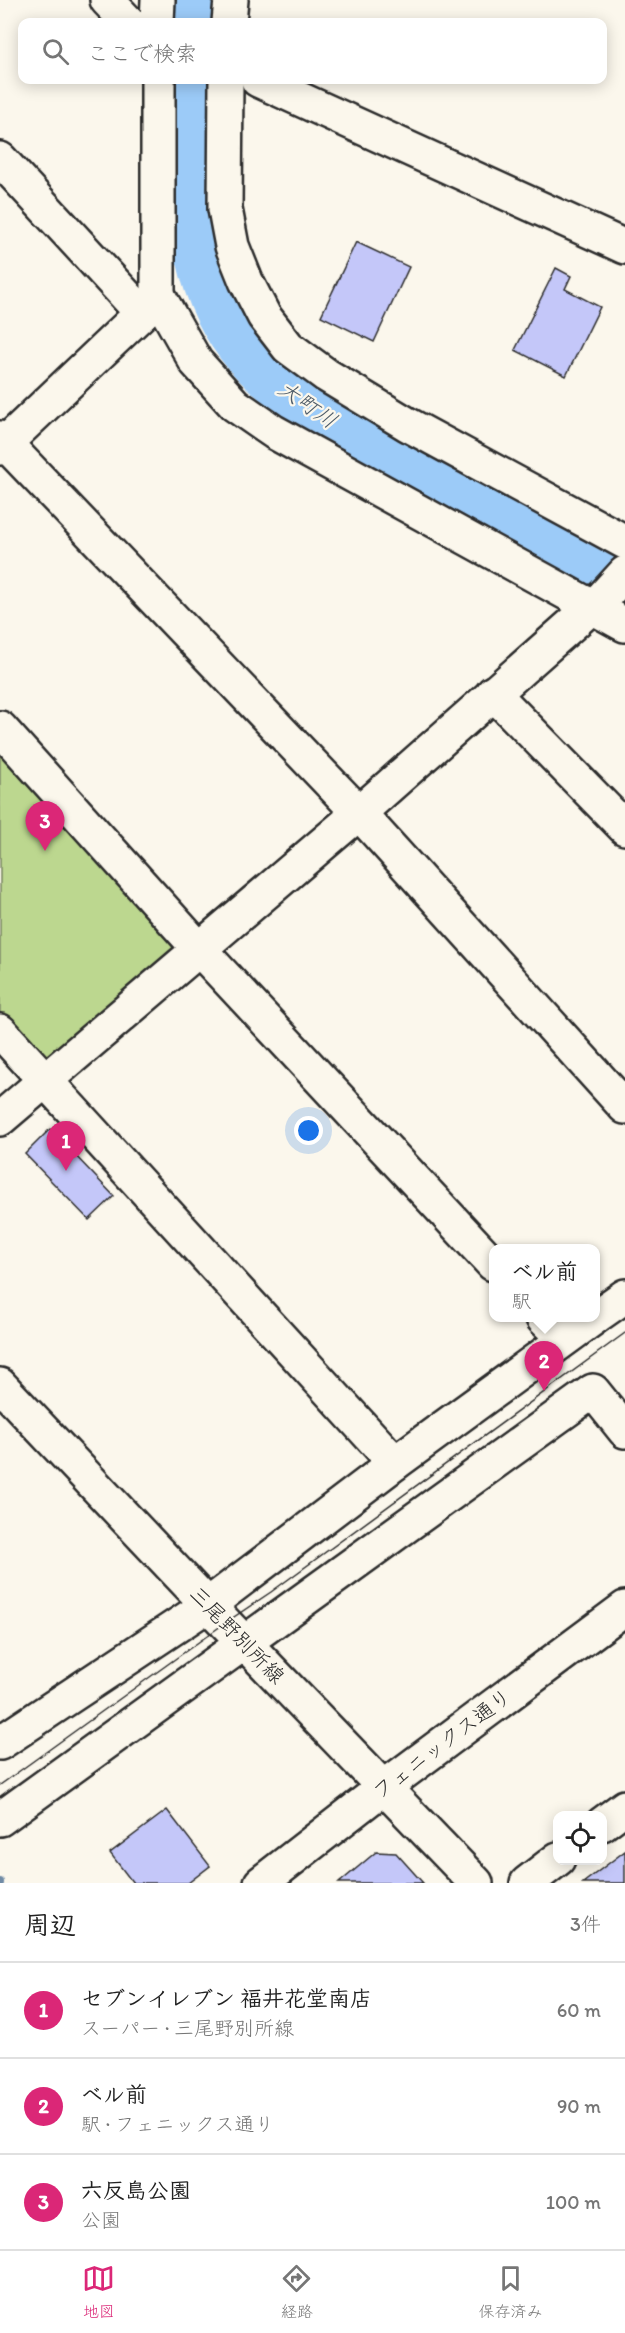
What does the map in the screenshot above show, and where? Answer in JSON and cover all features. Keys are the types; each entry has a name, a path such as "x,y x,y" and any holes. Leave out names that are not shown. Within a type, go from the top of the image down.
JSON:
{"street":[{"path":"106,0 124,18"},
{"path":"157,18 158,0"},
{"path":"229,18 231,0"},
{"path":"158,84 150,304 2,443 358,813 625,1107"},
{"path":"226,84 225,209 232,246 264,316 288,347 326,375 407,423 625,542"},
{"path":"267,84 625,247"},
{"path":"0,159 150,304 196,362 235,405 274,432 607,592 625,625"},
{"path":"0,1119 358,813 607,592"},
{"path":"493,693 625,828"},
{"path":"0,728 200,950 489,1260"},
{"path":"0,1031 395,1462"},
{"path":"600,1314 625,1296"},
{"path":"0,1743 208,1605 395,1462 553,1328 576,1322"},
{"name":"三尾野別所線","path":"0,1384 208,1605 476,1883"},
{"path":"0,1820 593,1392 625,1431"},
{"name":"フェニックス通り","path":"261,1883 383,1788 625,1608"},
{"path":"607,1821 625,1807"},
{"path":"527,1883 553,1863"}],"green space":[{"path":"0,751 179,950 44,1066 0,1018"}],"building":[{"path":"356,242 409,267 374,342 321,316"},
{"path":"556,268 571,276 565,289 600,307 566,376 515,350"},
{"path":"50,1129 114,1196 89,1220 25,1154"},
{"path":"167,1810 210,1866 188,1883 133,1883 110,1853"},
{"path":"625,1851 625,1883 583,1883 607,1865"},
{"path":"376,1852 396,1853 423,1883 339,1883"}],"waterway":[{"name":"大町川","path":"198,18 199,0"},
{"name":"大町川","path":"196,84 193,183 194,217 199,251 207,283 220,314 248,356 281,386 329,421 590,564 625,586"}],"tram line":[{"path":"0,1785 271,1592 625,1333"}],"place":[{"name":"六反島公園","path":"45,851"},
{"name":"セブンイレブン 福井花堂南店","path":"66,1171"},
{"name":"ベル前","path":"544,1391"}]}
